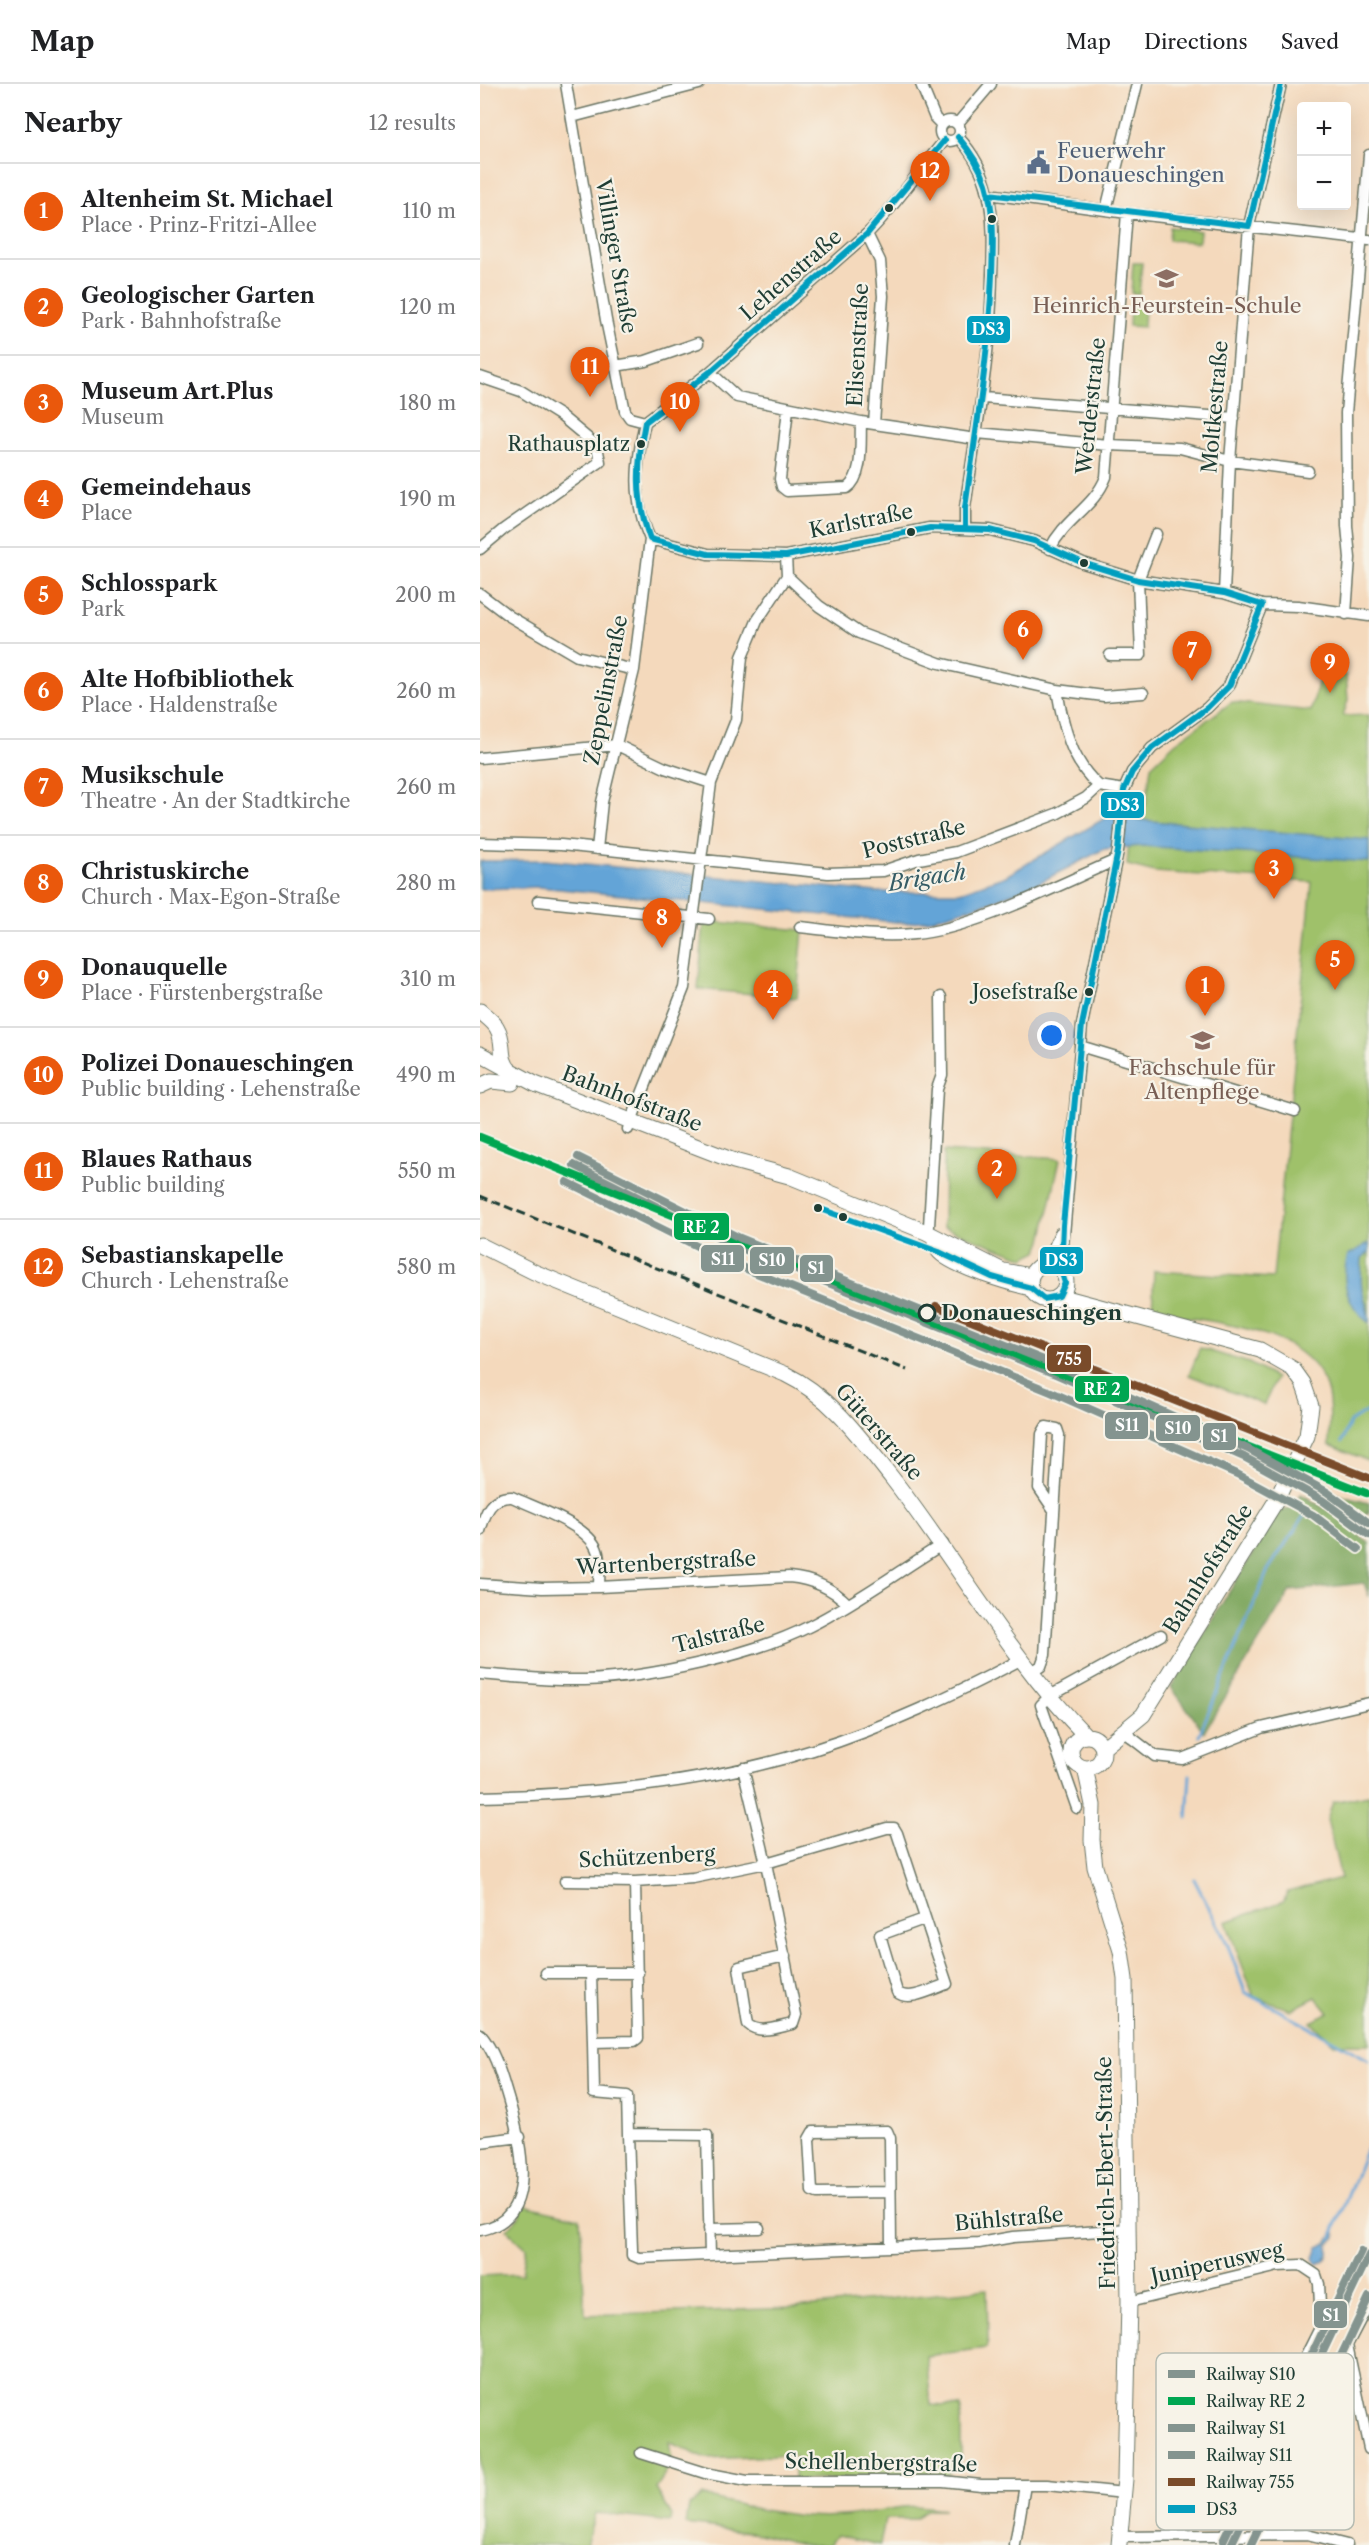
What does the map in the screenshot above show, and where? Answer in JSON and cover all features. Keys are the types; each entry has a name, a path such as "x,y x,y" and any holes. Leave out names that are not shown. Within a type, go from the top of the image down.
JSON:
{"main road":[{"path":"480,1011 498,1029 504,1065 511,1078 491,1081 480,1086"},
{"path":"480,1054 491,1041 493,1023"},
{"name":"Bahnhofstraße","path":"480,1054 511,1078"},
{"name":"Bahnhofstraße","path":"480,1062 511,1078 630,1125 734,1161 773,1171 930,1234 1003,1271 1031,1282 1044,1299 1058,1279 1107,1310 1232,1341 1278,1358 1293,1369 1308,1395 1311,1421 1307,1436 1276,1500 1143,1715 1124,1732 1090,1741"},
{"name":"Güterstraße","path":"480,1245 534,1272 801,1381 819,1394 858,1436 943,1544 1022,1659 1061,1710 1090,1741 1072,1746 1072,1757 1075,1763 1092,1766"},
{"path":"1031,1282 1037,1268 1058,1279"},
{"path":"1090,1741 1102,1759 1092,1766"},
{"name":"Friedrich-Ebert-Straße","path":"1092,1766 1092,1840 1095,1867 1121,1951 1125,1980 1129,2302 1124,2493 1120,2541"}],"street":[{"name":"Villinger Straße","path":"566,84 615,366 625,411 630,418 645,422"},
{"path":"572,117 674,87 699,84"},
{"path":"921,84 934,118 942,125"},
{"path":"957,124 991,84"},
{"path":"1106,210 1137,84"},
{"name":"Moltkestraße","path":"1224,593 1230,460 1249,226 1281,84"},
{"path":"949,121 957,124 960,130 958,137 952,141 945,140 940,133 942,125 949,121"},
{"path":"958,137 977,161 989,194 993,245 992,300 983,398 965,508 965,529"},
{"name":"Lehenstraße","path":"645,422 710,372 867,234 891,210 912,179 945,140"},
{"path":"1346,614 1349,546 1346,413 1364,240 1369,155"},
{"path":"989,194 1127,213 1364,240"},
{"name":"Werderstraße","path":"1050,549 1059,532 1101,490 1106,477 1127,213"},
{"name":"Elisenstraße","path":"867,234 880,261 883,296 874,424"},
{"path":"615,366 646,361 698,343"},
{"path":"710,372 737,398 861,422 976,436 1180,448 1230,460 1308,471"},
{"path":"480,377 521,391 561,416 597,446 600,462 504,529 480,549"},
{"path":"983,398 1113,411 1234,418"},
{"path":"788,409 780,479 782,487 787,491 847,488 854,483 857,473 861,422"},
{"path":"645,422 636,485 639,509 650,539"},
{"name":"Karlstraße","path":"650,539 708,554 786,556 930,528 990,530 1138,580 1224,593 1262,605 1298,606 1369,616"},
{"path":"1110,655 1141,655 1138,580 1156,534"},
{"name":"Zeppelinstraße","path":"597,849 602,802 634,670 650,539"},
{"path":"630,1125 684,988 711,783 736,720 742,657 749,638 786,576 786,556"},
{"path":"786,576 837,620 859,633 901,651 959,668 1057,690 1104,696 1143,693"},
{"path":"480,594 509,616 577,656 634,670"},
{"path":"1058,1279 1080,1046 1088,992 1117,856 1124,790 1132,772 1152,748 1207,708 1229,686 1262,605"},
{"path":"1057,690 1067,737 1089,778 1100,786 1124,790"},
{"path":"480,758 617,745 666,768 711,783"},
{"name":"Poststraße","path":"480,843 520,843 597,849 828,873 883,871 919,859 957,852 1056,814 1086,798 1100,786"},
{"path":"800,927 883,935 916,934 1004,908 1117,856"},
{"path":"538,901 694,913 709,919"},
{"path":"930,1234 937,1089 942,1075 941,997"},
{"path":"1080,1046 1295,1111"},
{"path":"1032,1672 1041,1666 1045,1655 1059,1435 1057,1429 1052,1426 1046,1428 1042,1434 1039,1488 1054,1510"},
{"path":"480,1531 486,1510 504,1497 512,1497 579,1529 594,1543 599,1552 599,1587"},
{"name":"Talstraße","path":"480,1674 586,1680 616,1678 679,1666 782,1639 848,1604 943,1544"},
{"name":"Wartenbergstraße","path":"480,1584 542,1588 599,1587 789,1577 803,1578 823,1587 838,1594 848,1604"},
{"path":"1077,1808 1041,1705 1050,1696 1161,1635"},
{"path":"480,1797 545,1795 642,1786 743,1768 812,1750 855,1735 955,1695 1022,1659"},
{"path":"1124,1732 1155,1756 1182,1759 1261,1728 1369,1703"},
{"path":"743,1768 766,1863 785,1956 796,2020 793,2024 753,2029 748,2024 739,1967 785,1956"},
{"name":"Schützenberg","path":"565,1881 635,1882 693,1878 766,1863 894,1827 924,1919"},
{"path":"591,1973 593,2042 633,2041 638,2038 635,1882"},
{"path":"924,1919 947,1984 908,1997 902,1996 897,1992 880,1935 924,1919"},
{"path":"546,1973 638,1973"},
{"path":"480,2034 494,2054 520,2137 522,2181 518,2199 511,2212 496,2223 480,2230"},
{"name":"Bühlstraße","path":"593,2042 594,2093 623,2095 627,2096 628,2100 632,2256 639,2258 979,2243 1013,2237 1129,2229"},
{"path":"890,2192 817,2193 812,2190 809,2139 813,2132 887,2131 890,2192 891,2247"},
{"path":"628,2134 707,2135 710,2255"},
{"path":"480,2142 520,2137"},
{"path":"709,2229 759,2228"},
{"name":"Juniperusweg","path":"1129,2302 1278,2266 1301,2265 1316,2275 1319,2284 1321,2326 1308,2353"},
{"path":"1349,2353 1347,2345 1369,2303"},
{"path":"1354,2378 1369,2449"},
{"name":"Schellenbergstraße","path":"641,2453 705,2473 747,2481 943,2481 1047,2485 1124,2493"},
{"path":"1015,2545 1025,2485"},
{"name":"Juniperusweg","path":"1224,2536 1227,2530"},
{"path":"1120,2541 1224,2536 1255,2540 1307,2535 1347,2545"}],"green space":[{"path":"1170,227 1200,231 1199,242 1169,240"},
{"path":"1133,263 1142,263 1139,294 1131,293"},
{"path":"1130,304 1145,306 1144,327 1129,326"},
{"path":"1346,675 1348,700 1343,716 1369,715 1369,1461 1329,1445 1329,1396 1317,1369 1300,1352 1278,1340 1253,1331 1227,1324 1152,1312 1154,1271 1273,1278 1312,882 1155,872 1127,865 1133,794 1146,805 1151,766 1175,743 1232,702 1311,711 1320,676"},
{"path":"704,921 803,930 797,998 698,989"},
{"path":"944,1151 1060,1159 1038,1251 1024,1258 943,1227"},
{"path":"1200,1348 1249,1363 1276,1378 1264,1405 1189,1375"},
{"path":"1321,1490 1369,1503 1369,1513 1367,1512 1365,1516 1369,1519 1369,1530 1319,1493"},
{"path":"1301,1494 1328,1510 1369,1543 1369,1597 1364,1583 1290,1591 1204,1732 1171,1687 1278,1512 1293,1507"},
{"path":"1369,1795 1369,2044 1334,2044 1311,2022 1329,2013 1316,1997 1291,2010 1254,1997 1226,1922 1284,1901 1287,1892 1341,1878 1327,1819 1333,1802"},
{"path":"523,2205 580,2218 585,2315 794,2308 987,2289 988,2341 986,2348 926,2356 931,2405 961,2407 961,2457 945,2478 795,2480 795,2455 706,2459 669,2442 672,2462 656,2489 671,2514 670,2522 595,2513 586,2545 480,2545 480,2276 522,2274 526,2248 507,2230 519,2217"},
{"path":"702,2495 790,2515 843,2516 917,2506 944,2510 925,2510 915,2519 885,2519 880,2545 837,2535 830,2545 805,2545 759,2533 686,2524 689,2506"}],"water":[{"path":"1107,817 1369,840 1369,862 1142,846 1104,849 1033,886 933,919 906,923 539,887 480,889 480,861 545,860 877,892 960,892 1006,876"},
{"path":"1369,1243 1369,1252 1362,1258 1361,1277 1369,1323 1355,1309 1351,1301 1345,1283 1345,1274 1348,1255"},
{"path":"1334,2230 1336,2237 1328,2245 1328,2255 1317,2264 1314,2258 1318,2247 1327,2243"}],"waterway":[{"path":"1342,1442 1350,1422 1369,1410"},
{"path":"1199,1735 1268,1570 1304,1516"},
{"path":"1187,1818 1190,1775"},
{"path":"1194,1879 1227,1943 1245,1992 1369,2060"},
{"path":"1333,2233 1369,2143"}],"railway":[{"path":"480,1196 907,1370"}],"rail line":[{"name":"S1","path":"578,1157 740,1238 1061,1367 1248,1449 1327,1492 1369,1523"},
{"name":"S10","path":"574,1165 736,1246 1058,1375 1244,1457 1322,1500 1369,1535"},
{"name":"S11","path":"567,1182 729,1262 1051,1392 1237,1474 1313,1515 1358,1549"},
{"name":"755","path":"936,1306 1369,1478"},
{"name":"S1","path":"1312,2353 1361,2251"},
{"name":"S10","path":"1322,2353 1369,2255"},
{"name":"S11","path":"1342,2353 1369,2297"},
{"name":"S1","path":"1223,2541 1228,2530"},
{"name":"S10","path":"1231,2545 1238,2530"},
{"name":"S11","path":"1251,2545 1258,2530"}],"transit line":[{"name":"DS3","path":"1249,226 1281,84"},
{"name":"DS3","path":"958,137 984,177 989,195 993,230 988,334 965,508 965,529"},
{"name":"DS3","path":"945,140 867,234 710,372 645,422 640,452 639,481 642,510 650,539 708,554 786,556 930,528 990,530 1034,541 1083,563 1138,580 1224,593 1262,605"},
{"name":"DS3","path":"989,194 1249,226"},
{"name":"DS3","path":"818,1208 939,1252 992,1277 1031,1288 1044,1299 1059,1296 1065,1283 1061,1270 1063,1225 1082,1025 1118,851 1124,790 1132,772 1152,748 1207,708 1229,686 1262,605"},
{"path":"480,1137 1036,1363 1366,1493"}],"place":[{"name":"Feuerwehr Donaueschingen","path":"1039,163"},
{"name":"Sebastianskapelle","path":"930,201"},
{"name":"Heinrich-Feurstein-Schule","path":"1167,278"},
{"name":"Blaues Rathaus","path":"590,397"},
{"name":"Polizei Donaueschingen","path":"680,432"},
{"name":"Rathausplatz","path":"641,444"},
{"name":"Alte Hofbibliothek","path":"1023,660"},
{"name":"Musikschule","path":"1192,681"},
{"name":"Donauquelle","path":"1330,693"},
{"name":"Museum Art.Plus","path":"1274,899"},
{"name":"Christuskirche","path":"662,948"},
{"name":"Schlosspark","path":"1335,990"},
{"name":"Josefstraße","path":"1089,992"},
{"name":"Altenheim St. Michael","path":"1205,1016"},
{"name":"Gemeindehaus","path":"773,1020"},
{"name":"Fachschule für Altenpflege","path":"1202,1040"},
{"name":"Geologischer Garten","path":"997,1199"},
{"name":"Donaueschingen","path":"927,1313"}],"water label":[{"name":"Brigach","path":"927,877"}]}
